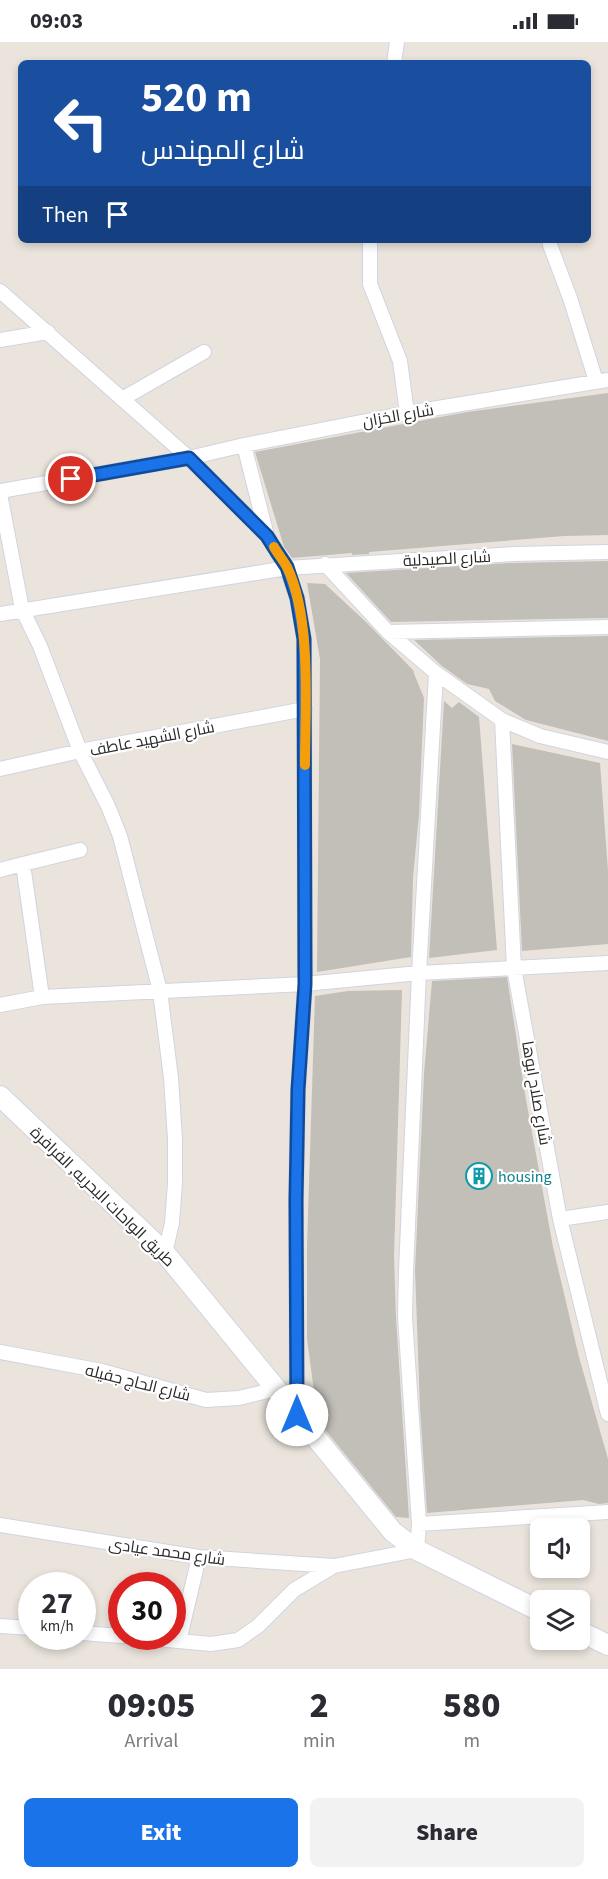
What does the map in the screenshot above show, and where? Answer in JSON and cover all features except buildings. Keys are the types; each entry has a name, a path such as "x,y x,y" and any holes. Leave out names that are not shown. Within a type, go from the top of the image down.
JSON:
{"main road":[{"name":"طريق الواحات البحريه, الفرافرة","path":"0,1096 165,1253 393,1532 417,1550 530,1606"},
{"path":"590,1636 608,1645"}],"street":[{"path":"394,60 396,42"},
{"path":"370,243 370,284 400,361 407,413"},
{"path":"550,245 602,380"},
{"path":"0,291 189,458 267,536 287,567 297,598 304,639 305,709 305,984 298,1090 296,1189 297,1415"},
{"path":"0,340 48,332"},
{"path":"122,399 204,352"},
{"name":"شارع الخزان","path":"0,493 189,458 407,413 602,380"},
{"path":"244,445 267,536"},
{"path":"0,493 22,609 40,646 80,751 108,806 120,836 160,991 171,1078 175,1183 172,1223 165,1253"},
{"name":"شارع الصيدلية","path":"0,614 287,567 513,554 608,552"},
{"path":"326,564 388,632 436,673 502,720 540,736 608,755"},
{"path":"388,632 608,627"},
{"path":"186,1642 211,1644 238,1640 258,1626 294,1590 334,1566 417,1550 419,1524 405,1317 408,1189 436,673"},
{"name":"شارع الشهيد عاطف","path":"0,769 80,751 305,709"},
{"name":"شارع صلاح ابوها","path":"502,720 514,968 560,1219 608,1414"},
{"path":"0,870 80,850"},
{"path":"23,864 42,997"},
{"path":"0,1005 42,997 305,984 419,973 608,963"},
{"path":"560,1219 608,1212"},
{"name":"شارع الحاج جفيله","path":"0,1352 102,1371 207,1400 239,1398 276,1389"},
{"path":"419,1524 608,1512"},
{"name":"شارع محمد عيادى","path":"0,1525 199,1557 334,1566"},
{"path":"186,1612 199,1557"},
{"path":"0,1626 18,1627"}],"slow traffic":[{"path":"274,547 287,567 297,598 304,639 305,765"}],"place":[{"name":"housing","path":"479,1176"}],"route":[{"path":"71,479 189,458 267,536 287,567 297,598 304,639 305,984 298,1090 297,1415"}]}
